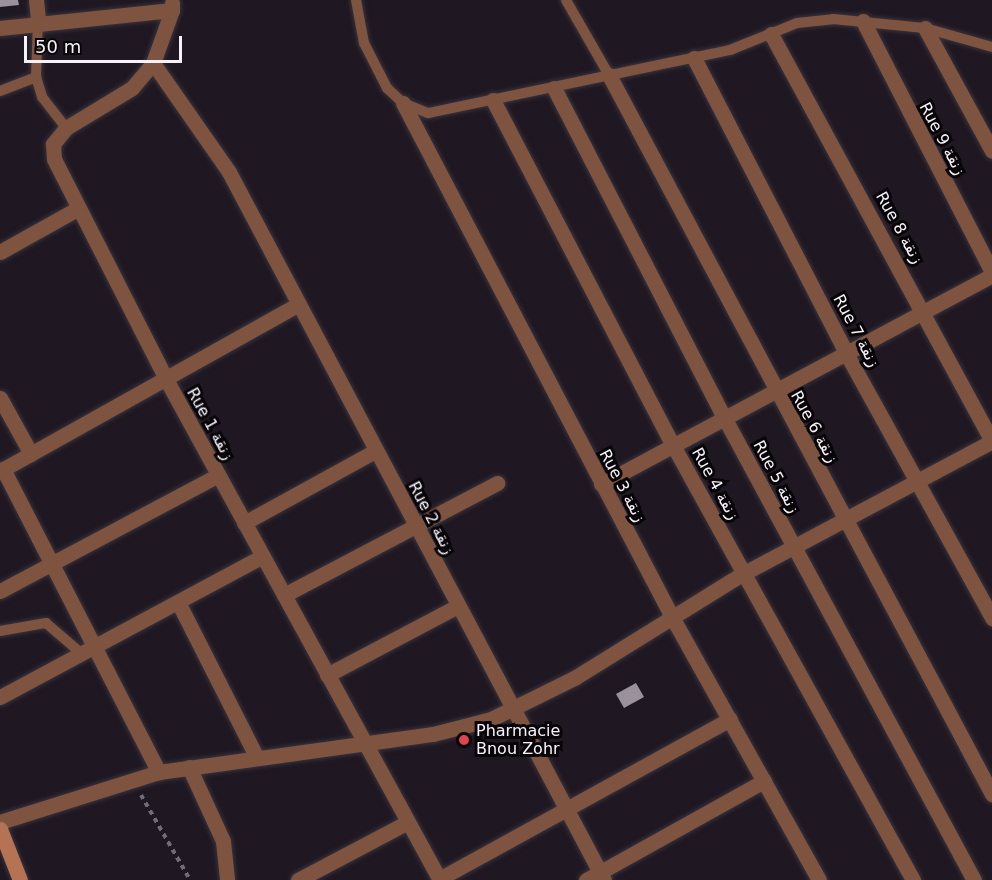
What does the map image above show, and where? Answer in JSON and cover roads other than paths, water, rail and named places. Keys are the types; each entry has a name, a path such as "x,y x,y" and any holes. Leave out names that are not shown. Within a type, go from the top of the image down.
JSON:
{"main road":[{"path":"0,829 20,880"}],"street":[{"path":"36,0 38,20"},
{"path":"0,28 38,20 172,5 153,63 132,88 66,128"},
{"name":"Rue 9 زنقة","path":"863,21 992,274"},
{"path":"925,28 992,151"},
{"name":"Rue 8 زنقة","path":"771,34 925,313 992,441"},
{"name":"Rue 7 زنقة","path":"694,58 846,353 992,618"},
{"name":"Rue 2 زنقة","path":"153,63 229,172 375,451 514,708 568,812 596,878"},
{"name":"Rue 6 زنقة","path":"609,75 774,392 992,794"},
{"name":"Rue 5 زنقة","path":"554,88 793,548 974,880"},
{"name":"Rue 4 زنقة","path":"493,100 674,447 913,880"},
{"name":"Rue 3 زنقة","path":"403,103 601,484 764,781 813,878"},
{"name":"Rue 1 زنقة","path":"66,128 53,144 54,159 75,210 439,879"},
{"path":"0,252 75,210"},
{"path":"601,484 925,313 992,274"},
{"path":"159,772 88,651 52,564 1,470 299,304"},
{"path":"0,398 31,454"},
{"path":"0,822 131,778 256,756 464,727 514,708 576,677 744,573 992,441"},
{"path":"244,523 375,451"},
{"path":"0,591 218,475"},
{"path":"285,596 414,523 497,483"},
{"path":"0,696 263,556"},
{"path":"178,602 256,756"},
{"path":"327,675 458,606"},
{"path":"439,879 568,812 730,719"},
{"path":"189,767 223,841 227,880"},
{"path":"596,878 764,781"},
{"path":"298,880 408,822"}],"lane":[{"path":"356,0 364,43 387,88 403,103 438,112 694,58 771,34 797,23 863,21 925,28 992,47"},
{"path":"566,0 609,75"},
{"path":"38,20 36,77 42,97 66,128"},
{"path":"0,91 36,77"},
{"path":"0,631 46,623 88,651"}],"place":[{"name":"Pharmacie Bnou Zohr","path":"464,740"}]}
